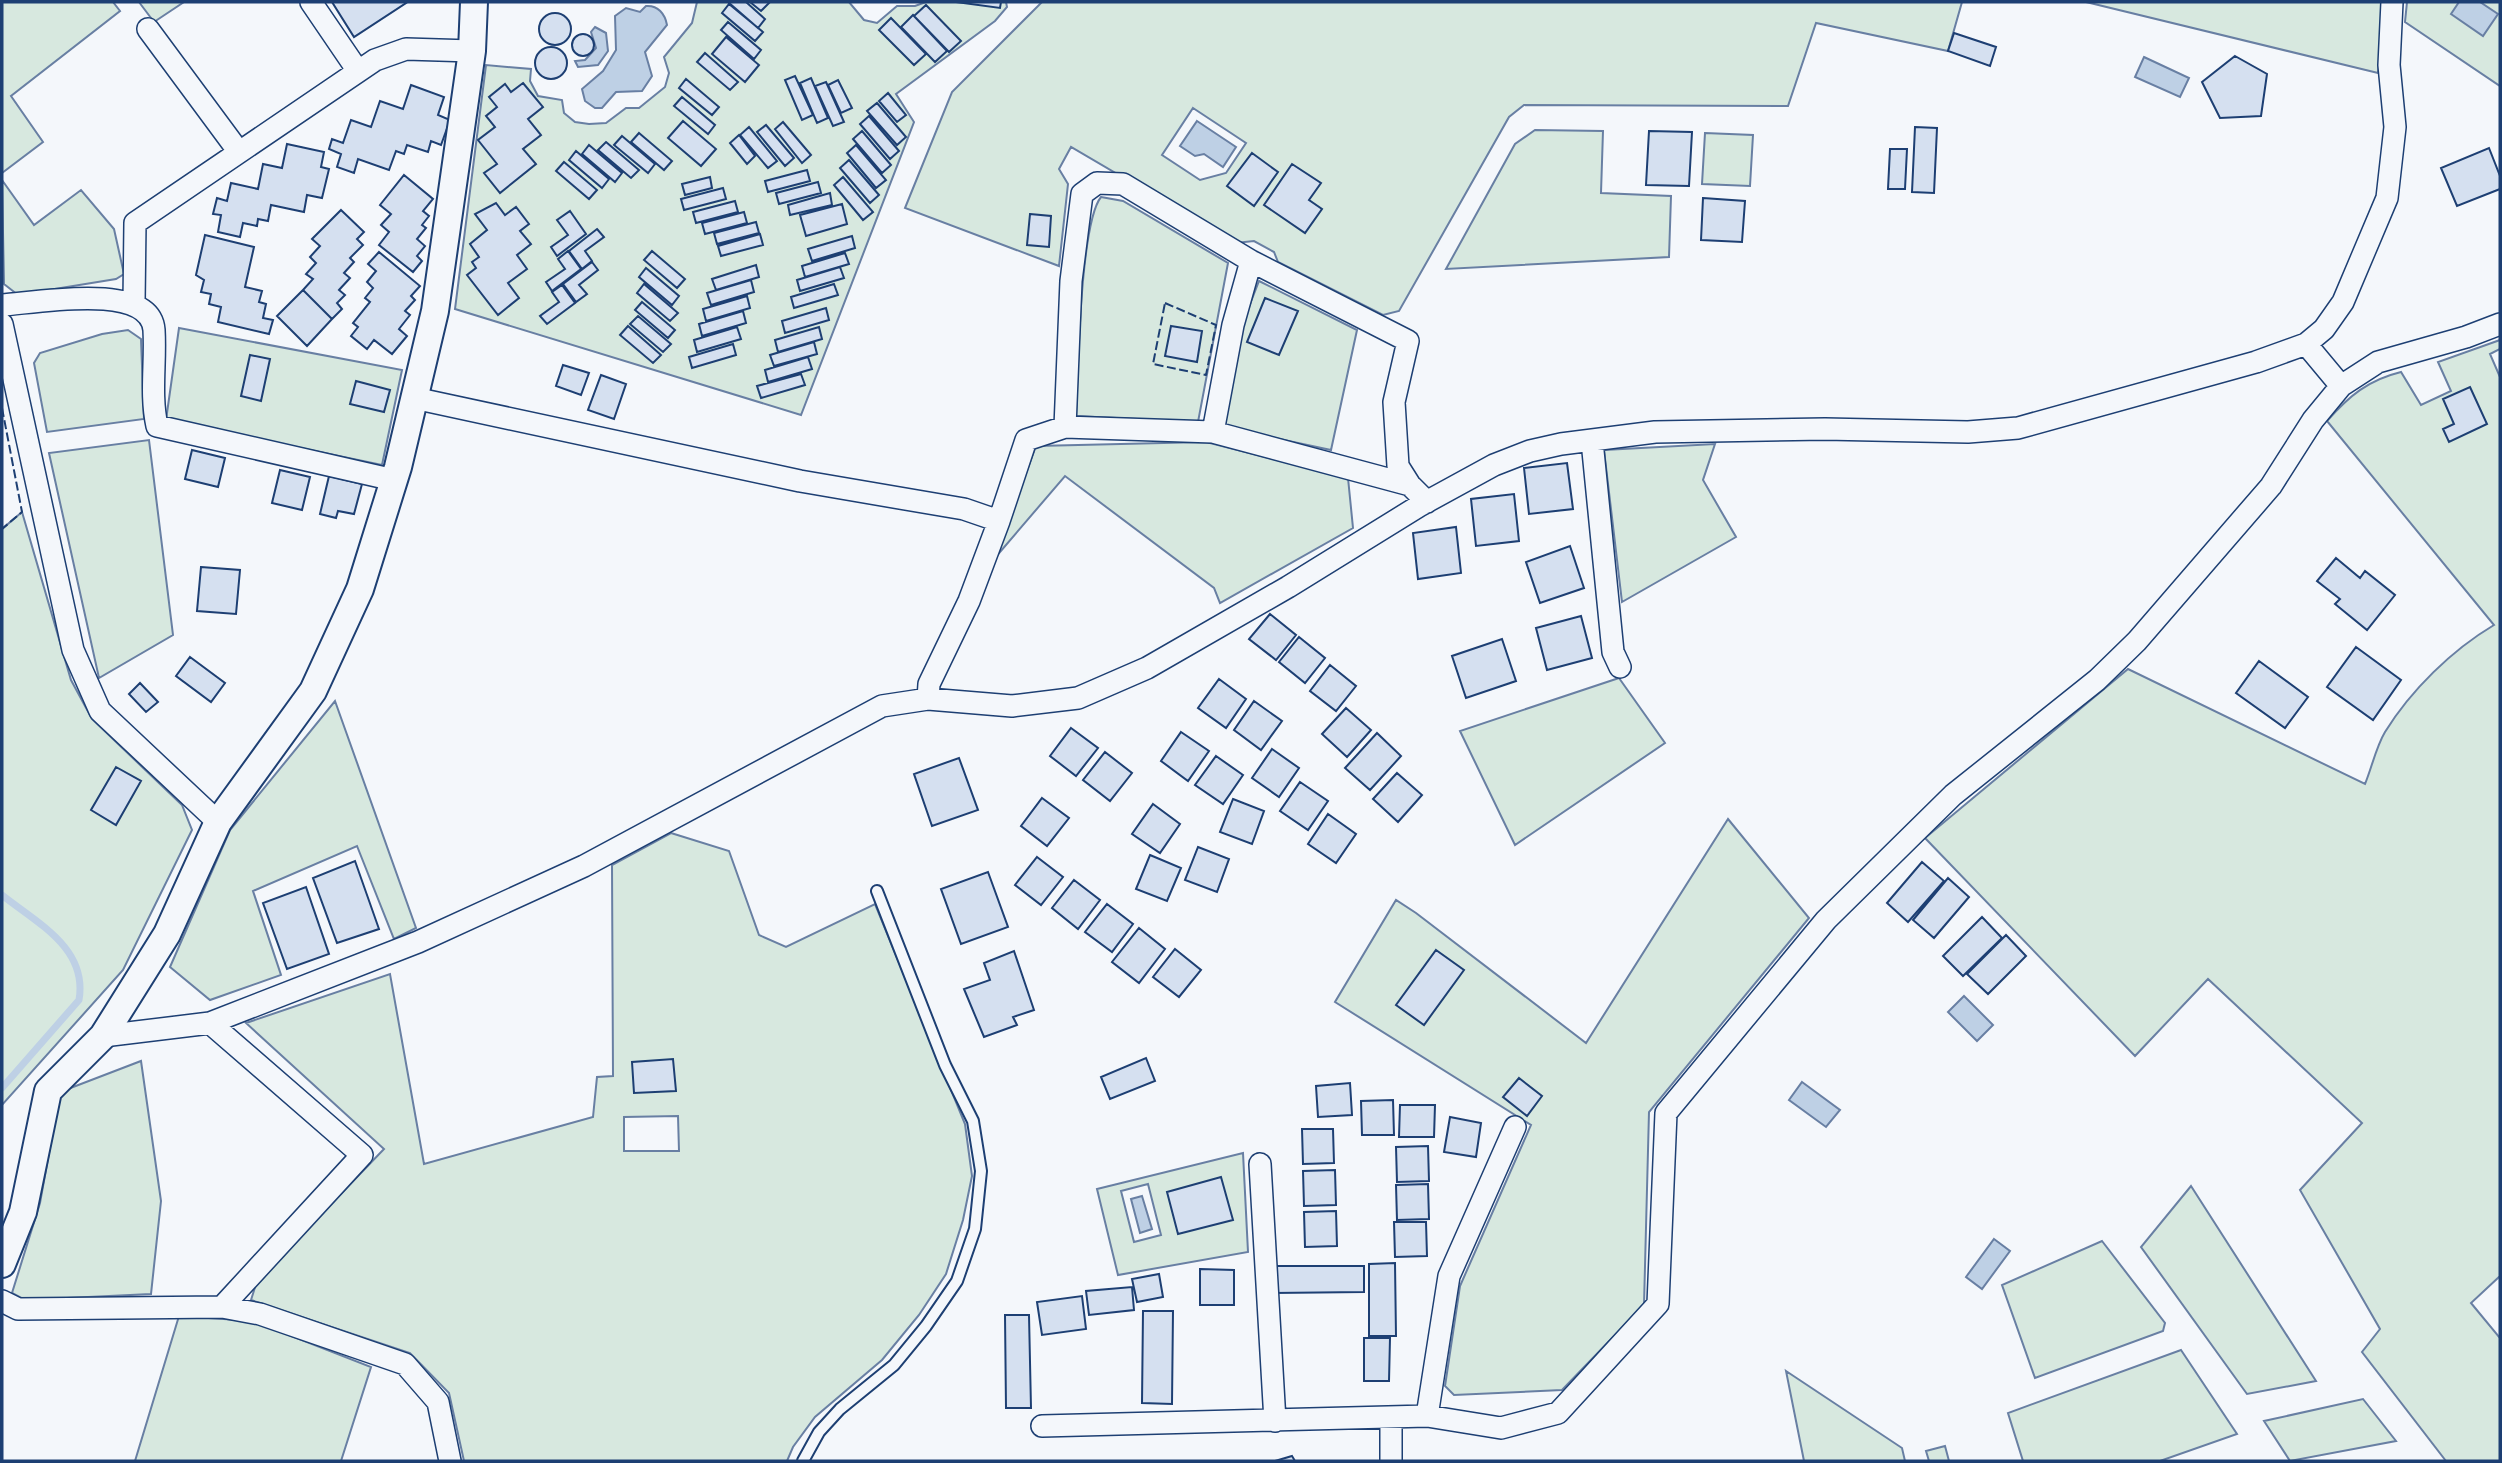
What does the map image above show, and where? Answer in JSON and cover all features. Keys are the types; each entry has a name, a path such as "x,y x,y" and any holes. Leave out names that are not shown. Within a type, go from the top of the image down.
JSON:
{"street":[{"path":"311,2 358,71"},
{"path":"2,1264 23,1212 48,1091 103,1036 167,934 218,822 313,691 360,589 394,480 435,311 471,51 474,2"},
{"path":"103,1036 210,1023 407,947 492,910 690,811 882,706 928,699 1012,706 1078,698 1147,668 1427,502 1494,465 1530,452 1655,432 1825,429 1968,432 2018,428 2256,362 2306,344 2324,329 2343,302 2388,198 2395,127 2389,65 2392,2"},
{"path":"148,29 239,152"},
{"path":"134,303 135,223 376,60 406,49 471,51"},
{"path":"1065,427 1071,281 1082,194 1097,183 1123,184 1251,261 1408,341 1394,402 1398,466 1410,485 1427,502"},
{"path":"1213,432 1234,326 1251,261"},
{"path":"2,305 106,298 134,303 146,312 153,326 152,402 157,426 394,480"},
{"path":"2,324 73,650 83,677 100,711 218,822"},
{"path":"1042,1426 1427,1416 1501,1428 1558,1413 1658,1304 1666,1113 1826,920 1953,795 2097,680 2137,641 2271,486 2313,420 2341,386 2378,362 2466,337 2500,324"},
{"path":"2306,344 2341,386"},
{"path":"414,398 800,481 964,509 999,521"},
{"path":"928,699 929,684 969,601 1026,440 1065,427 1213,432 1410,485"},
{"path":"1592,441 1613,652 1620,667"},
{"path":"210,1023 362,1154 222,1307"},
{"path":"1427,1416 1449,1276 1516,1127"},
{"path":"1259,1164 1275,1421"},
{"path":"2,1300 18,1309 222,1307 260,1314 405,1364 438,1402 450,1461"},
{"path":"1391,1419 1391,1461"}],"lane":[{"path":"803,1461 818,1432 840,1409 894,1365 926,1326 957,1281 975,1229 981,1171 973,1121 945,1065 877,891"}],"shaded area":[{"path":"2,2 113,2 120,11 11,96 43,142 2,173"},
{"path":"139,2 184,2 154,22"},
{"path":"697,2 849,2 864,20 877,23 897,6 915,6 926,2 1006,2 1007,7 995,21 896,94 914,122 801,415 455,309 486,65 531,69 530,81 538,96 562,100 564,113 575,122 606,123 626,108 639,108 665,87 669,73 664,57 692,23"},
{"path":"1042,2 1962,2 1948,51 1816,23 1788,106 1524,105 1509,117 1399,311 1383,315 1278,262 1274,252 1254,241 1235,243 1071,147 1059,169 1068,184 1059,266 905,208 952,92","holes":["1193,108 1246,143 1226,173 1200,180 1162,155"]},
{"path":"2086,2 2385,2 2378,73"},
{"path":"2407,2 2500,2 2500,86 2405,22"},
{"path":"1535,130 1603,131 1601,193 1671,196 1669,257 1446,269 1515,144"},
{"path":"1705,133 1753,135 1750,186 1702,184"},
{"path":"2,180 34,225 81,190 114,229 124,274 116,279 18,295 4,284"},
{"path":"1101,197 1123,201 1228,263 1198,422 1076,416 1084,267 1094,212"},
{"path":"1259,281 1357,330 1331,450 1223,427 1240,330"},
{"path":"179,328 402,370 382,465 166,420"},
{"path":"128,330 141,339 144,419 47,432 34,363 40,353 102,334"},
{"path":"2500,340 2500,349 2490,354 2500,377 2500,1276 2471,1303 2500,1338 2500,1461 2446,1461 2362,1352 2380,1329 2300,1190 2362,1123 2208,979 2135,1056 1925,838 2128,669 2365,784 2382,738 2407,701 2448,659 2494,625 2327,421 2360,390 2401,372 2421,405 2451,391 2438,362"},
{"path":"149,440 173,635 99,678 49,453"},
{"path":"1206,442 1348,478 1353,528 1220,603 1214,588 1065,476 994,559 1036,446"},
{"path":"1715,444 1703,480 1736,537 1622,602 1604,450"},
{"path":"22,512 71,680 92,719 182,805 192,830 123,970 2,1105 2,529"},
{"path":"1619,678 1665,743 1515,845 1460,731"},
{"path":"335,701 416,928 394,939 357,846 253,891 281,975 210,1000 170,967 230,830"},
{"path":"1728,819 1809,918 1649,1112 1644,1305 1562,1390 1454,1395 1445,1386 1460,1286 1531,1125 1335,1002 1396,900 1586,1043"},
{"path":"671,833 729,851 759,935 786,947 875,904 965,1124 972,1176 963,1220 946,1274 919,1315 882,1360 815,1417 793,1447 787,1461 464,1461 449,1393 410,1353 251,1300 257,1281 384,1149 246,1023 390,974 424,1164 593,1117 597,1077 613,1076 612,865","holes":["678,1116 679,1151 624,1151 624,1117"]},
{"path":"141,1061 161,1201 151,1294 25,1300 12,1293 40,1203 60,1092"},
{"path":"1243,1153 1248,1252 1118,1275 1097,1189","holes":["1148,1184 1161,1235 1134,1242 1121,1191"]},
{"path":"2191,1186 2316,1381 2247,1394 2141,1247"},
{"path":"2102,1241 2165,1323 2163,1331 2035,1378 2002,1285"},
{"path":"179,1316 253,1321 371,1367 341,1461 135,1461"},
{"path":"2181,1350 2237,1434 2160,1461 2023,1461 2008,1413"},
{"path":"1786,1371 1902,1448 1905,1461 1804,1461"},
{"path":"2363,1399 2396,1441 2290,1461 2264,1421"},
{"path":"1945,1446 1949,1461 1929,1461 1926,1451"}],"water":[{"path":"2459,2 2480,2 2498,14 2483,36 2451,14"},
{"path":"646,6 660,11 667,25 645,52 652,76 642,91 616,92 602,108 595,108 585,101 582,89 603,71 616,50 615,16 626,8 640,12"},
{"path":"595,27 606,33 608,51 598,65 578,67 575,61 585,60 596,48 591,32"},
{"path":"2144,57 2189,78 2180,97 2135,77"},
{"path":"1197,121 1236,147 1223,167 1204,154 1195,156 1180,146"},
{"path":"1964,996 1993,1025 1977,1041 1948,1012"},
{"path":"1802,1082 1840,1110 1826,1127 1789,1100"},
{"path":"1142,1196 1152,1229 1140,1233 1131,1199"},
{"path":"1994,1239 2010,1251 1982,1289 1966,1277"}],"building":[{"path":"332,2 405,2 406,3 354,37"},
{"path":"728,2 746,2 765,19 758,28"},
{"path":"750,2 768,2 769,3 761,11"},
{"path":"956,2 1001,2 1000,8"},
{"path":"729,4 763,32 755,41 722,13"},
{"path":"926,5 961,41 949,52 914,16"},
{"path":"555,13 567,17 571,29 567,41 555,45 543,41 539,29 543,17"},
{"path":"913,15 947,51 935,62 901,27"},
{"path":"891,18 926,54 914,65 879,30"},
{"path":"728,22 761,50 754,59 721,30"},
{"path":"1954,33 1996,47 1990,66 1948,51"},
{"path":"583,34 591,37 594,45 591,53 583,56 575,53 572,45 575,37"},
{"path":"726,37 759,65 745,82 712,54"},
{"path":"551,47 563,51 567,63 563,75 551,79 539,75 535,63 539,51"},
{"path":"705,53 738,82 730,90 697,62"},
{"path":"2235,56 2267,74 2261,116 2220,118 2202,82"},
{"path":"795,76 813,115 802,120 785,80"},
{"path":"811,78 828,118 817,123 800,83"},
{"path":"686,79 719,107 712,115 679,88"},
{"path":"838,80 852,108 841,113 828,85"},
{"path":"826,82 844,122 833,126 815,86"},
{"path":"523,83 543,107 528,119 541,135 523,149 536,164 500,193 484,173 497,164 478,140 495,127 486,116 497,107 489,97 505,84 511,92"},
{"path":"411,85 444,97 438,115 450,120 441,145 431,141 428,152 407,145 404,154 396,151 389,170 358,159 354,173 337,167 341,154 329,149 332,139 343,143 351,120 371,127 380,101 403,109"},
{"path":"888,93 906,115 897,122 879,101"},
{"path":"682,97 715,125 708,134 674,106"},
{"path":"877,103 906,137 897,145 867,111"},
{"path":"869,116 899,151 890,159 860,124"},
{"path":"683,121 716,149 701,166 668,138"},
{"path":"783,122 811,155 802,163 775,129"},
{"path":"766,125 794,158 785,166 757,132"},
{"path":"749,127 777,161 768,168 740,135"},
{"path":"1915,127 1937,128 1934,193 1912,192"},
{"path":"862,131 891,165 882,173 853,139"},
{"path":"1649,131 1692,132 1689,186 1646,185"},
{"path":"639,133 672,161 664,170 631,142"},
{"path":"739,135 755,156 747,164 730,143"},
{"path":"622,136 655,164 648,173 614,145"},
{"path":"606,142 639,170 631,178 598,150"},
{"path":"287,144 324,152 321,167 329,169 322,198 307,195 304,212 271,205 268,221 258,219 257,226 243,223 240,237 218,232 221,215 213,214 217,198 227,201 231,183 258,189 263,164 282,168"},
{"path":"589,145 622,173 615,182 582,154"},
{"path":"856,145 886,180 876,188 847,153"},
{"path":"2489,148 2500,176 2500,189 2457,206 2441,168"},
{"path":"1890,149 1907,149 1905,189 1888,189"},
{"path":"576,151 609,179 602,188 569,160"},
{"path":"1252,153 1278,172 1254,206 1227,186"},
{"path":"849,160 879,195 870,203 840,168"},
{"path":"564,162 597,190 589,199 556,171"},
{"path":"1292,164 1321,183 1309,200 1322,209 1305,233 1264,205"},
{"path":"807,170 810,181 768,192 765,181"},
{"path":"404,175 433,199 423,211 429,216 422,225 426,228 417,239 425,246 417,256 422,261 413,272 379,245 389,232 381,225 391,214 380,205"},
{"path":"710,177 712,188 685,195 682,184"},
{"path":"843,177 873,212 863,220 834,185"},
{"path":"818,182 821,193 779,204 776,193"},
{"path":"723,188 726,199 684,210 681,199"},
{"path":"830,193 832,205 790,215 788,205"},
{"path":"1703,198 1745,201 1742,242 1701,240"},
{"path":"735,201 738,212 696,223 693,212"},
{"path":"496,203 505,215 516,207 529,224 520,231 531,244 517,255 527,269 508,283 519,298 498,315 467,275 476,268 472,262 479,257 470,244 487,230 475,214"},
{"path":"842,204 847,224 806,236 800,215"},
{"path":"341,210 364,232 357,239 363,245 350,258 354,262 344,273 350,278 339,290 345,295 337,303 342,309 332,319 303,290 313,279 306,274 316,263 310,257 320,246 312,239"},
{"path":"570,211 586,234 557,256 551,247 568,235 557,220"},
{"path":"744,212 747,223 705,234 702,223"},
{"path":"1030,214 1051,216 1049,247 1027,245"},
{"path":"756,222 759,233 717,244 714,233"},
{"path":"597,229 604,237 585,251 592,261 582,269 569,251"},
{"path":"760,234 763,245 721,256 718,246"},
{"path":"205,235 254,247 245,287 262,291 259,302 266,304 263,318 273,320 269,334 218,322 221,307 209,304 211,294 201,292 204,280 196,275"},
{"path":"852,236 855,248 812,261 808,249"},
{"path":"568,251 581,269 552,291 546,282 565,269 558,259"},
{"path":"652,251 685,279 677,288 644,260"},
{"path":"379,252 420,286 411,296 415,300 405,311 410,315 399,329 407,336 392,354 374,340 367,349 351,336 358,327 353,323 370,302 365,298 373,288 367,282 376,271 368,264"},
{"path":"845,253 849,264 805,277 802,266"},
{"path":"592,262 598,270 579,285 587,294 576,302 563,284"},
{"path":"756,265 759,277 716,290 712,279"},
{"path":"840,267 844,278 800,291 797,280"},
{"path":"646,268 679,296 672,305 639,277"},
{"path":"751,280 754,292 711,305 707,293"},
{"path":"644,284 678,313 670,321 637,293"},
{"path":"834,284 838,295 794,308 791,297"},
{"path":"562,285 575,303 547,324 540,316 559,302 552,292"},
{"path":"303,290 332,319 307,346 277,316"},
{"path":"747,296 750,308 706,321 703,309"},
{"path":"1265,298 1298,311 1279,355 1247,342"},
{"path":"642,302 675,330 668,338 635,310"},
{"path":"826,308 829,320 785,333 782,321"},
{"path":"743,311 746,323 702,336 699,324"},
{"path":"638,316 671,344 663,352 630,324"},
{"path":"628,326 661,355 653,363 620,335"},
{"path":"1171,326 1202,331 1197,362 1165,356"},
{"path":"737,327 741,339 697,352 694,340"},
{"path":"819,327 822,339 778,352 775,340"},
{"path":"814,342 817,354 774,366 770,355"},
{"path":"733,344 736,355 692,368 689,357"},
{"path":"250,355 270,359 261,401 241,396"},
{"path":"808,357 812,369 768,382 765,370"},
{"path":"563,365 589,373 581,395 556,386"},
{"path":"801,374 805,385 761,398 757,386"},
{"path":"601,375 626,384 614,419 588,410"},
{"path":"356,381 390,390 384,412 350,404"},
{"path":"2470,387 2487,424 2449,442 2443,429 2454,424 2443,399"},
{"path":"192,450 225,458 218,487 185,479"},
{"path":"1567,463 1573,509 1529,514 1524,468"},
{"path":"280,470 310,477 302,510 272,503"},
{"path":"329,476 362,484 354,514 338,511 336,518 320,514"},
{"path":"1514,494 1519,541 1476,546 1471,499"},
{"path":"1456,527 1461,573 1418,579 1413,533"},
{"path":"1570,546 1584,588 1540,603 1526,562"},
{"path":"2336,558 2360,578 2365,571 2395,595 2367,630 2335,604 2340,599 2317,581"},
{"path":"201,567 240,570 236,614 197,611"},
{"path":"1270,614 1296,635 1276,660 1249,639"},
{"path":"1581,616 1592,658 1547,670 1536,628"},
{"path":"1299,637 1325,658 1305,683 1279,662"},
{"path":"1502,639 1516,681 1466,698 1452,656"},
{"path":"2356,647 2401,680 2373,720 2327,687"},
{"path":"190,657 225,683 211,702 176,676"},
{"path":"2259,661 2308,697 2285,728 2236,693"},
{"path":"1330,665 1356,686 1336,711 1310,691"},
{"path":"1219,679 1246,699 1226,728 1198,708"},
{"path":"140,683 158,702 146,712 129,694"},
{"path":"1254,701 1282,721 1261,750 1234,730"},
{"path":"1346,708 1371,730 1347,757 1322,734"},
{"path":"1071,728 1098,748 1076,776 1050,756"},
{"path":"1181,732 1209,751 1188,781 1161,761"},
{"path":"1377,733 1401,756 1370,790 1345,768"},
{"path":"1272,749 1299,768 1279,797 1252,778"},
{"path":"1105,752 1132,773 1110,801 1083,780"},
{"path":"1216,756 1243,775 1223,804 1195,785"},
{"path":"959,758 978,810 932,826 914,774"},
{"path":"116,767 141,781 116,825 91,810"},
{"path":"1397,773 1422,795 1398,822 1373,799"},
{"path":"1300,782 1328,801 1308,830 1280,811"},
{"path":"1042,798 1069,818 1047,846 1021,826"},
{"path":"1233,799 1264,811 1252,844 1220,832"},
{"path":"1153,804 1180,824 1160,853 1132,834"},
{"path":"1328,814 1356,834 1336,863 1308,844"},
{"path":"1198,847 1229,859 1217,892 1185,880"},
{"path":"1150,855 1181,868 1167,901 1136,889"},
{"path":"1037,857 1063,877 1041,905 1015,885"},
{"path":"355,861 379,929 337,943 313,878"},
{"path":"1922,862 1944,881 1908,922 1887,903"},
{"path":"988,872 1008,927 961,944 941,889"},
{"path":"1948,878 1969,897 1934,938 1913,920"},
{"path":"1074,880 1100,900 1078,929 1052,908"},
{"path":"306,887 329,954 287,969 263,903"},
{"path":"1107,904 1133,924 1112,952 1085,932"},
{"path":"1982,917 2002,938 1963,976 1943,956"},
{"path":"1139,928 1165,949 1139,983 1112,962"},
{"path":"2006,935 2026,956 1988,994 1967,974"},
{"path":"1175,949 1201,970 1179,997 1153,977"},
{"path":"1436,950 1464,970 1424,1025 1396,1005"},
{"path":"1014,951 1034,1010 1013,1017 1017,1025 984,1037 964,989 990,980 984,963"},
{"path":"1146,1058 1155,1081 1110,1099 1101,1077"},
{"path":"673,1059 676,1091 634,1093 632,1062"},
{"path":"1519,1078 1542,1096 1527,1116 1503,1097"},
{"path":"1350,1083 1352,1115 1318,1117 1316,1086"},
{"path":"1393,1100 1394,1135 1362,1135 1361,1101"},
{"path":"1400,1105 1435,1105 1434,1137 1399,1137"},
{"path":"1450,1117 1481,1123 1476,1157 1444,1152"},
{"path":"1302,1129 1333,1129 1334,1163 1303,1164"},
{"path":"1428,1146 1429,1181 1397,1182 1396,1147"},
{"path":"1335,1170 1336,1205 1304,1206 1303,1171"},
{"path":"1221,1177 1233,1220 1178,1234 1167,1192"},
{"path":"1428,1184 1429,1219 1397,1220 1396,1185"},
{"path":"1336,1211 1337,1246 1305,1247 1304,1212"},
{"path":"1394,1222 1426,1222 1427,1256 1395,1257"},
{"path":"1395,1263 1396,1336 1369,1336 1369,1264"},
{"path":"1273,1266 1364,1266 1364,1292 1273,1293"},
{"path":"1200,1269 1234,1270 1234,1305 1200,1305"},
{"path":"1159,1274 1163,1297 1137,1302 1132,1279"},
{"path":"1132,1287 1134,1310 1089,1315 1086,1291"},
{"path":"1082,1296 1086,1329 1042,1335 1037,1302"},
{"path":"1143,1311 1173,1311 1172,1404 1142,1403"},
{"path":"1005,1315 1029,1315 1031,1408 1006,1408"},
{"path":"1364,1338 1390,1338 1389,1381 1364,1381"},
{"path":"1292,1456 1295,1461 1275,1461"}],"waterway":[{"path":"2,895 57,938 76,966 80,982 79,1000 2,1088"}],"fence":[{"path":"1165,303 1216,325 1206,375 1153,364 1165,303"},
{"path":"2,408 22,512 2,529"}]}
